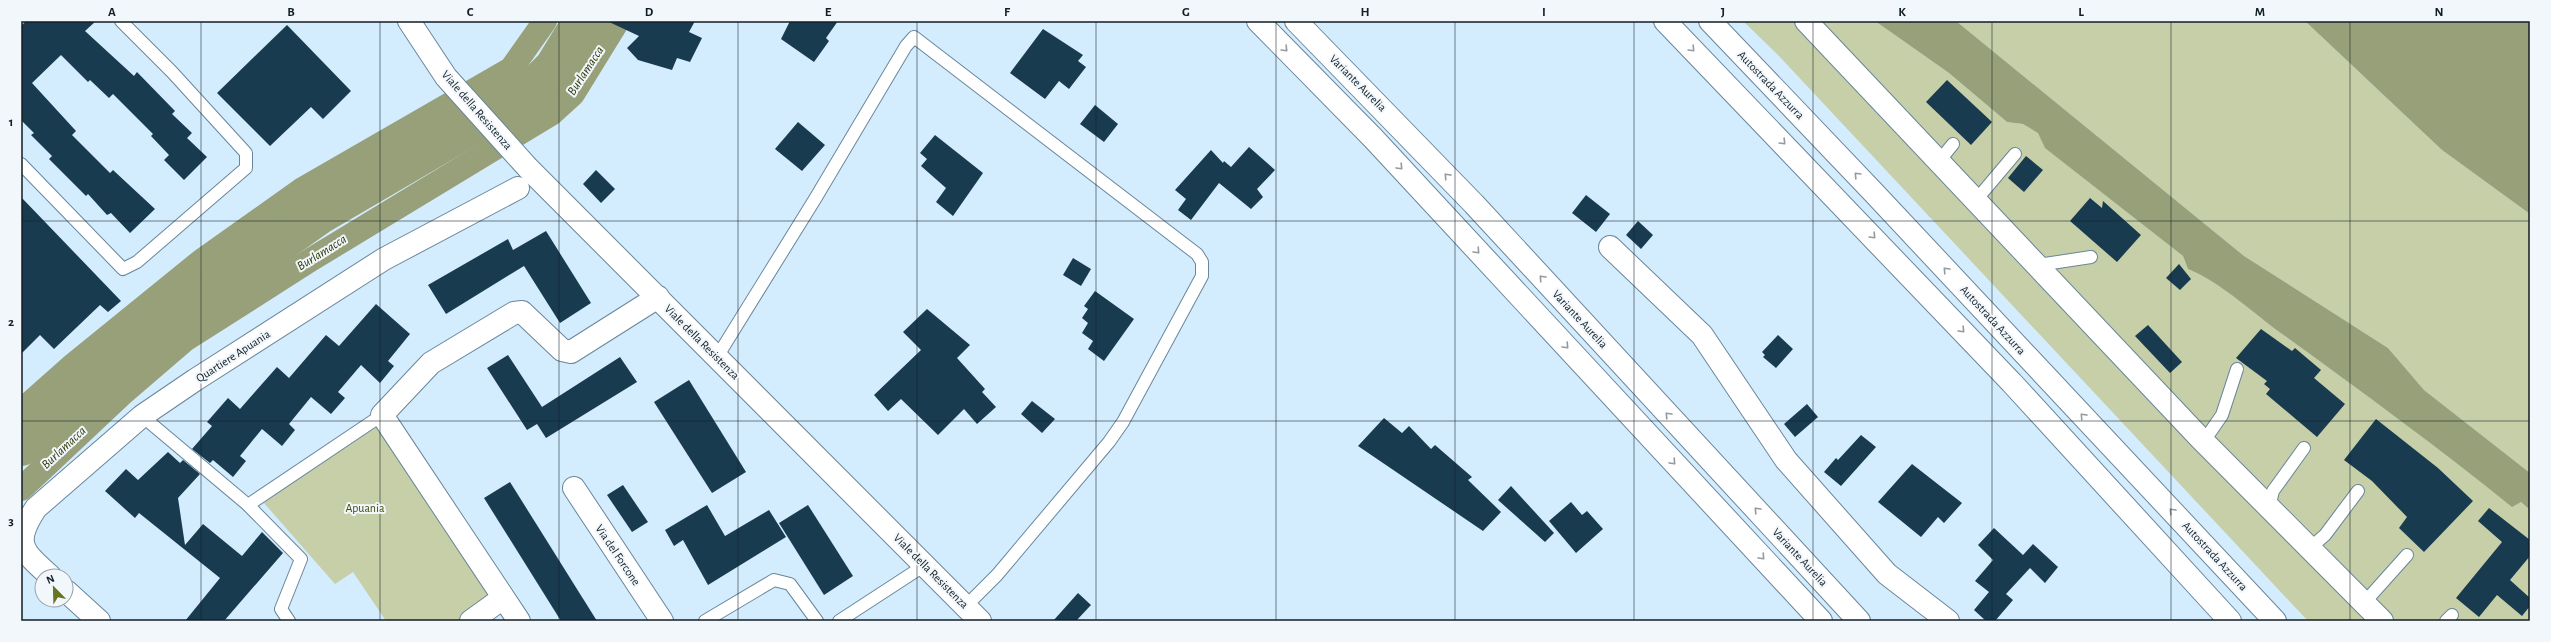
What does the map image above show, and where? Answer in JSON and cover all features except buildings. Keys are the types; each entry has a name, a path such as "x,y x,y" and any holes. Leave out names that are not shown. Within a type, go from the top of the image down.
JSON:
{"main road":[{"name":"Viale della Resistenza","path":"409,21 446,77 528,168 926,565 973,614"},
{"name":"Viale della Resistenza","path":"426,21 432,56"},
{"path":"1258,21 1373,138 1821,621"},
{"name":"Variante Aurelia","path":"1296,21 1395,121 1474,204 1859,621"},
{"path":"1665,21 2001,371 2230,621"},
{"name":"Autostrada Azzurra","path":"1710,21 1876,194 2275,621"},
{"path":"1806,21 1977,199 2204,442 2382,621"},
{"name":"Quartiere Apuania","path":"42,568 24,550 22,536 27,522 36,508 142,416 384,259 518,188"},
{"path":"1610,247 1702,335 1786,460 1887,574 1948,621"},
{"path":"519,621 382,415 431,363 514,313 522,312 562,350 571,352 658,297"},
{"name":"Via del Forcone","path":"574,488 662,621"},
{"path":"74,598 100,621"},
{"path":"471,621 503,598"}],"lane":[{"path":"21,164 122,269 137,262 246,168 246,153 172,72 121,21"},
{"path":"717,357 815,199 906,46 914,37 1197,254 1202,262 1202,276 1123,422 1109,442 997,575 973,614"},
{"path":"1940,160 1953,144"},
{"path":"1977,199 2015,154"},
{"path":"2038,265 2091,257"},
{"path":"2204,442 2222,415 2237,369"},
{"path":"248,505 382,415"},
{"path":"142,416 248,505 301,559 281,609 289,621"},
{"path":"2269,507 2273,491 2304,448"},
{"path":"2310,548 2325,535 2358,490"},
{"path":"2364,603 2407,555"},
{"path":"839,621 926,565"},
{"path":"705,621 774,580 790,584 817,621"}],"green space":[{"path":"1743,21 1875,21 1949,73 2007,122 2023,124 2039,133 2046,148 2183,256 2188,269 2226,290 2274,328 2428,441 2512,506 2521,502 2530,510 2530,621 2308,621 1778,55"},
{"path":"1956,21 2305,21 2442,150 2530,214 2530,473 2424,390 2388,348 2244,256"},
{"name":"Apuania","path":"382,415 503,598 466,621 386,621 353,572 335,584 264,503"}],"shaded area":[{"path":"1875,21 1956,21 2244,256 2388,348 2424,390 2530,473 2530,510 2521,502 2512,507 2428,441 2274,328 2225,290 2188,269 2183,256 2045,148 2038,133 2023,124 2007,122 1949,73"},
{"path":"2305,21 2530,21 2530,214 2442,150"}],"waterway":[{"name":"Burlamacca","path":"21,411 74,364 201,261 301,190 511,69 545,21"},
{"name":"Burlamacca","path":"21,446 191,305 320,214 532,90 554,68 583,21"},
{"name":"Burlamacca","path":"21,489 121,395 185,340 312,259 551,114 573,94 618,21"}]}
